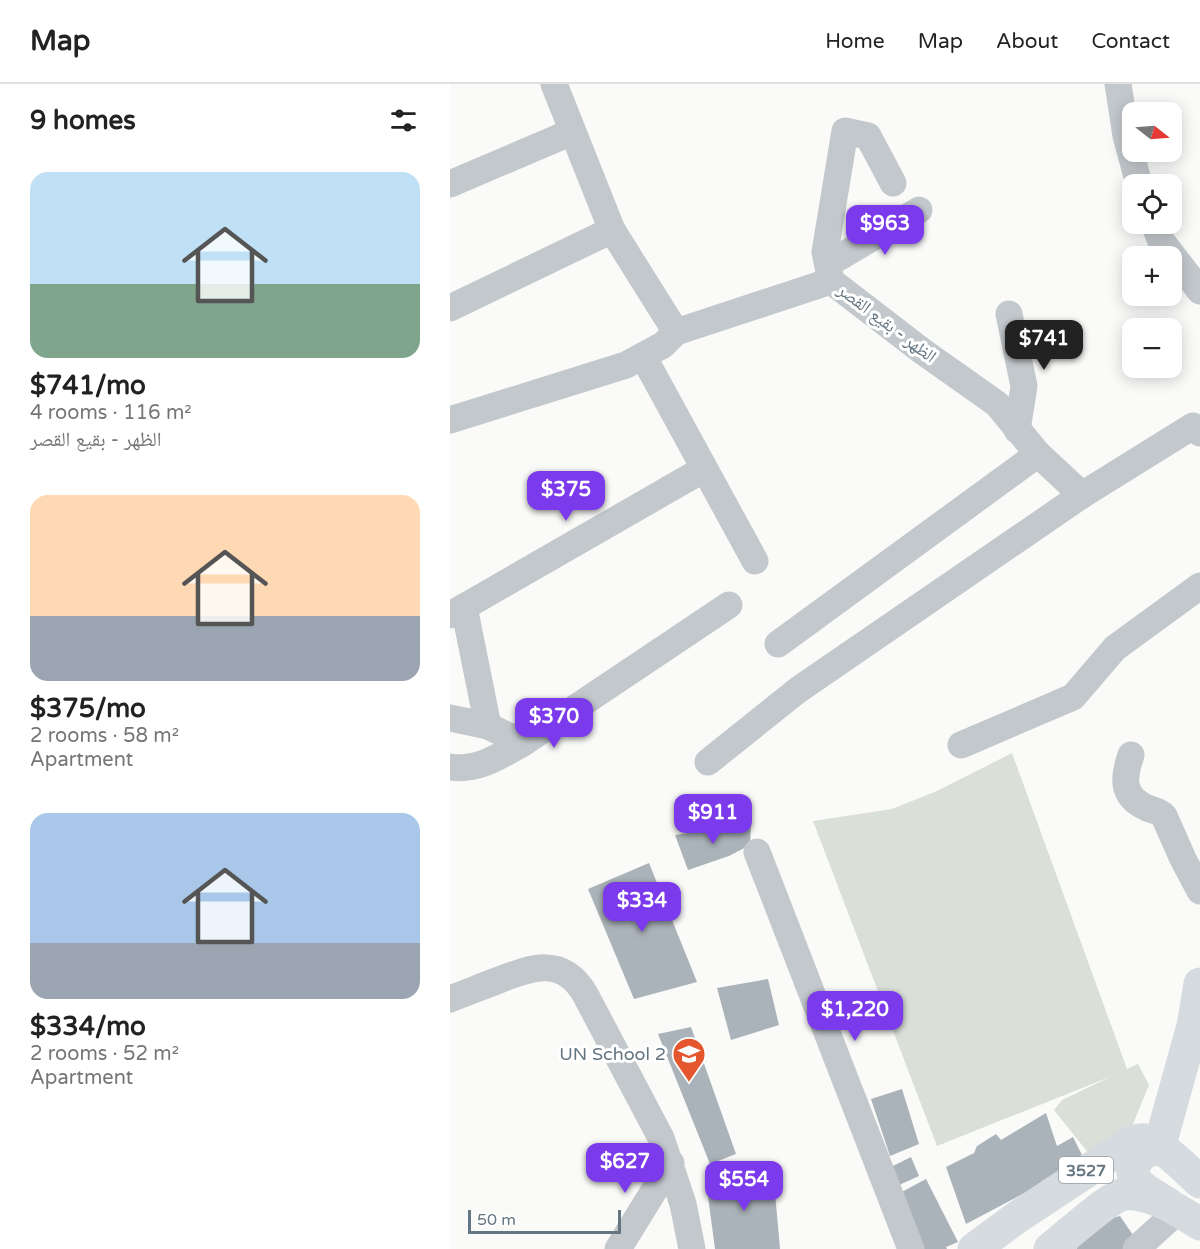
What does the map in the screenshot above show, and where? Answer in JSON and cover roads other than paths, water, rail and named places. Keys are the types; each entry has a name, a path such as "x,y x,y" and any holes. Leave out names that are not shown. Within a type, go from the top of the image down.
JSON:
{"main road":[{"path":"1159,1148 1196,1028 1200,984"},
{"name":"3527","path":"974,1249 1025,1212 1131,1142 1145,1140 1159,1148 1200,1182"},
{"name":"3527","path":"1159,1148 1144,1152 1139,1157 1132,1170 1133,1178 1138,1184 1182,1213"},
{"name":"3527","path":"1050,1249 1118,1196 1133,1194 1182,1213"}],"street":[{"path":"450,420 626,365 663,345 676,332 612,230 554,84"},
{"path":"1118,84 1126,136 1136,174"},
{"path":"893,183 868,136 845,131 825,252 829,273 919,210"},
{"path":"450,184 572,132"},
{"path":"450,308 612,230"},
{"path":"1158,234 1200,291"},
{"name":"الظهر - بقيع القصر","path":"676,332 829,273 922,351 998,404 1038,454 1082,495"},
{"path":"1009,314 1024,386 1017,430"},
{"path":"643,356 754,561"},
{"path":"708,762 798,690 1082,495 1193,426 1200,433"},
{"path":"778,644 1038,454"},
{"path":"488,726 457,611 704,469"},
{"path":"961,745 1073,697 1115,648 1200,586"},
{"path":"450,767 475,766 491,762 729,605"},
{"path":"450,718 488,726 523,743"},
{"path":"1131,755 1125,776 1127,789 1140,804 1164,816 1200,891"},
{"path":"757,852 911,1249"},
{"path":"450,999 533,968 556,969 570,976 581,986 661,1138 683,1204 692,1249"},
{"path":"618,1249 671,1163"},
{"path":"1136,1249 1182,1213"}],"place":[{"name":"UN School 2","path":"689,1083"}]}
